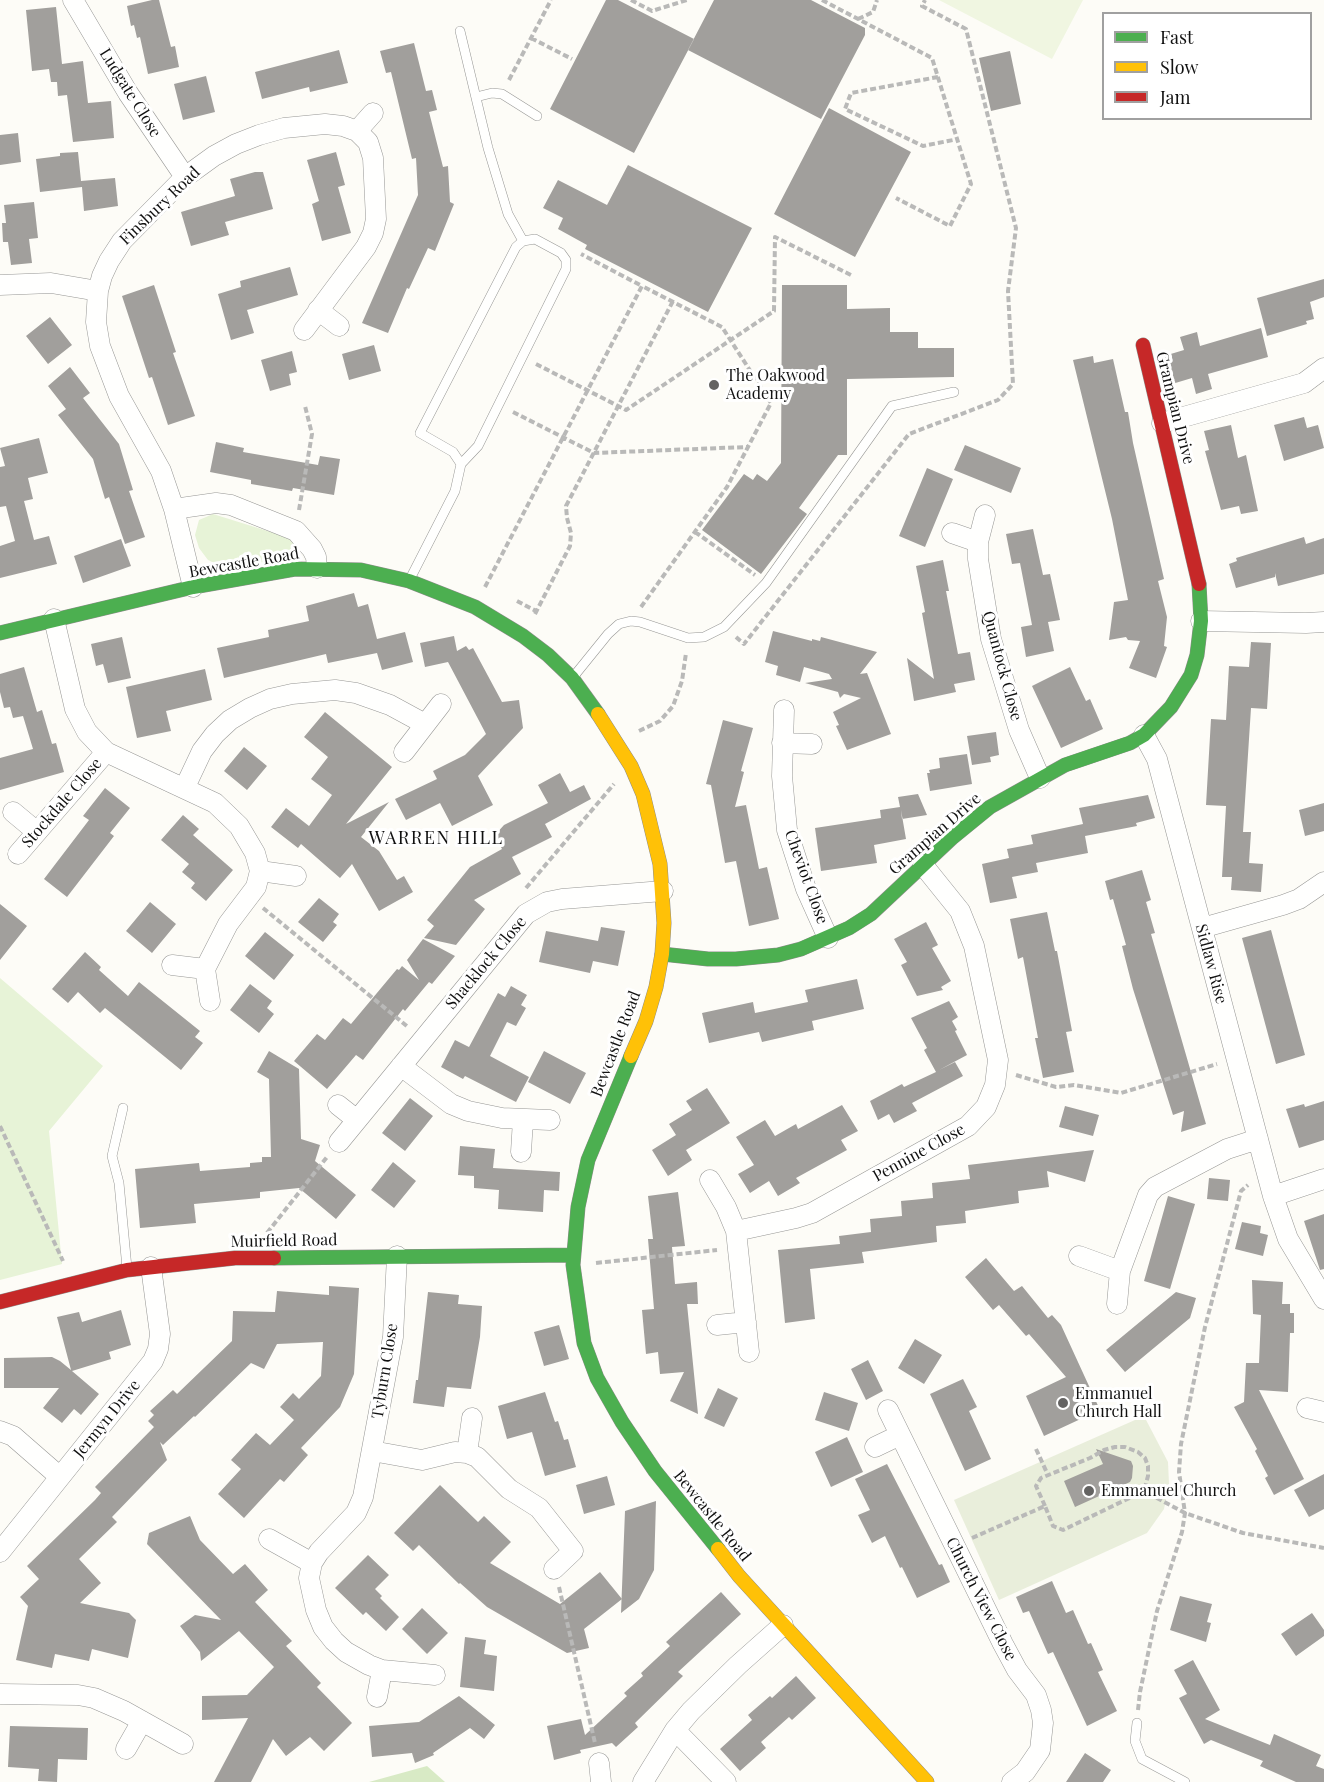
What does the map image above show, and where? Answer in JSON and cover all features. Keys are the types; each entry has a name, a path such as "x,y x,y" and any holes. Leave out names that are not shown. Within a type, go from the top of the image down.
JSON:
{"street":[{"name":"Ludgate Close","path":"80,2 128,93 185,177"},
{"path":"304,330 366,247 373,233 376,219 373,158 368,142 357,130 373,113"},
{"name":"Finsbury Road","path":"193,587 174,509 161,471 119,396 108,371 100,346 96,322 98,291 109,261 122,241 185,177 214,156 236,144 284,128 325,124 357,130"},
{"path":"0,285 51,284 98,291"},
{"path":"318,310 339,326"},
{"name":"Grampian Drive","path":"662,954 708,959 778,956 849,928 871,914 969,823 990,807 1065,765 1130,743 1144,735 1171,707 1191,675 1197,655 1201,621 1199,583 1143,345"},
{"path":"1162,423 1304,383 1324,368"},
{"path":"174,509 216,503 231,505 296,531 316,556 317,568"},
{"name":"Quantock Close","path":"985,514 978,542 978,559 991,639 1018,730 1040,778"},
{"path":"952,533 978,542"},
{"name":"Bewcastle Road","path":"0,633 193,587 295,569 361,570 409,581 475,607 523,636 572,678 586,695 631,766 650,818 660,864 664,923 662,954 656,987 646,1021 588,1160 578,1207 573,1260 576,1297 584,1342 597,1378 622,1422 662,1480 739,1576 927,1782"},
{"name":"Stockdale Close","path":"54,619 75,709 87,732 106,752 215,802 239,826 255,853 260,871"},
{"path":"1201,621 1324,622"},
{"path":"185,787 202,751 215,734 230,720 250,708 281,696 334,690 356,693 390,705 425,724"},
{"path":"404,752 441,704"},
{"name":"Cheviot Close","path":"784,710 783,804 787,830 806,889 828,938"},
{"name":"Sidlaw Rise","path":"1144,735 1157,759 1270,1186 1288,1239 1324,1299"},
{"path":"782,743 812,744"},
{"name":"Stockdale Close","path":"18,854 106,752"},
{"path":"14,812 37,832"},
{"name":"Pennine Close","path":"737,1240 812,1213 968,1126 986,1107 995,1085 998,1069 994,1038 978,966 960,911 923,865"},
{"path":"210,1001 206,969 228,924 256,886 260,871 296,876"},
{"path":"1202,928 1283,906 1299,899 1324,882"},
{"name":"Shacklock Close","path":"339,1142 526,914 547,902 562,899 663,891"},
{"path":"172,965 206,969"},
{"path":"401,1066 452,1104 483,1115 523,1120 550,1120"},
{"path":"338,1105 357,1120"},
{"path":"521,1152 523,1120"},
{"path":"1117,1304 1120,1271 1148,1195 1155,1187 1227,1149 1258,1139"},
{"path":"1270,1186 1324,1179"},
{"path":"710,1180 726,1207 737,1240 749,1352"},
{"name":"Muirfield Road","path":"0,1302 127,1270 215,1259 268,1256 397,1256 573,1260"},
{"name":"Tyburn Close","path":"312,1563 319,1552 356,1514 363,1497 393,1337 397,1256"},
{"path":"1079,1256 1120,1271"},
{"name":"Jermyn Drive","path":"0,1552 153,1361 158,1349 160,1334 151,1267"},
{"path":"717,1325 746,1322"},
{"name":"Church View Close","path":"888,1410 1003,1644 1017,1670 1036,1695 1043,1723 1040,1750 1025,1772 1012,1782"},
{"path":"467,1453 472,1418"},
{"path":"0,1431 13,1436 60,1477"},
{"path":"875,1447 900,1435"},
{"path":"372,1451 422,1460 455,1452 477,1457 509,1489 539,1508 573,1551 554,1569"},
{"path":"268,1539 312,1563 309,1578 311,1592 323,1627 346,1652 382,1670 435,1675"},
{"path":"643,1782 675,1730 691,1711 783,1624"},
{"path":"377,1697 382,1670"},
{"path":"0,1694 78,1695 94,1698 142,1720 183,1744"},
{"path":"126,1749 142,1720"},
{"path":"675,1730 726,1782"}],"lane":[{"path":"460,31 488,148 508,214 523,241"},
{"path":"476,97 492,93 502,94 537,116"},
{"path":"409,581 455,491 461,464 478,446 566,269 566,260 561,253 534,239 523,241 516,247 420,432 453,452 461,464"},
{"path":"572,678 619,624 631,621 640,622 688,638 704,637 724,627 766,583 892,406 954,392"},
{"path":"123,1108 112,1155 118,1183 127,1270"},
{"path":"1137,1723 1135,1741 1142,1760 1185,1782"}],"path":[{"path":"502,94 551,0"},
{"path":"632,0 652,11 687,0"},
{"path":"823,0 932,58 971,184 950,226 896,198"},
{"path":"858,19 873,12 877,0"},
{"path":"724,627 744,644 909,434 998,400 1013,384 1008,291 1016,228 966,29 922,6 925,0"},
{"path":"531,38 572,59"},
{"path":"938,77 851,93 845,109 923,146 958,139"},
{"path":"522,357 626,410 774,311 775,237 853,276"},
{"path":"561,253 580,253 722,327 771,403 727,487 631,621"},
{"path":"475,607 642,286"},
{"path":"523,636 570,546 571,533 566,506 673,301"},
{"path":"499,405 594,453 748,447"},
{"path":"296,531 312,434 305,406"},
{"path":"694,532 783,595"},
{"path":"617,742 660,721 673,706 682,681 688,638"},
{"path":"519,896 631,766"},
{"path":"249,896 423,1039"},
{"path":"998,1069 1056,1087 1074,1085 1121,1093 1236,1058"},
{"path":"0,1126 74,1283"},
{"path":"268,1256 267,1232 339,1142"},
{"path":"1137,1723 1140,1692 1157,1611 1182,1532 1185,1513 1179,1472 1181,1444 1205,1327 1241,1191 1251,1182 1270,1186"},
{"path":"573,1260 737,1240"},
{"path":"1115,1447 1125,1447 1138,1452 1145,1458 1148,1466 1144,1491 1064,1530 1053,1526 1036,1486 1041,1478 1048,1475 1115,1447"},
{"path":"1036,1449 1048,1475"},
{"path":"1144,1491 1185,1513 1243,1533 1324,1548"},
{"path":"955,1547 1045,1506"},
{"path":"1087,1510 1090,1517"},
{"path":"554,1569 600,1772"}],"green space":[{"path":"939,0 1083,0 1052,59"},
{"path":"213,514 290,538 296,548 296,553 287,559 227,569 208,560 199,548 195,535 199,520"},
{"path":"0,978 103,1066 49,1131 62,1264 0,1280"},
{"path":"1144,1416 1168,1462 1169,1484 1164,1509 1147,1533 999,1600 954,1500"},
{"path":"427,1766 445,1782 369,1782"}],"building":[{"path":"159,0 171,47 175,46 179,67 148,74 140,37 137,38 134,25 131,26 127,6"},
{"path":"606,0 618,0 694,39 634,153 550,109"},
{"path":"714,0 811,0 865,28 865,35 821,119 688,50"},
{"path":"56,7 62,64 83,61 88,103 111,101 114,138 73,142 67,95 58,96 57,82 51,82 49,69 32,71 26,10"},
{"path":"414,43 426,91 432,90 437,110 429,112 443,167 448,166 450,202 454,204 435,251 428,248 409,289 407,288 388,333 362,323 418,195 416,158 412,159 391,72 386,73 380,51"},
{"path":"339,50 348,83 310,92 309,87 262,99 255,72"},
{"path":"1010,51 1021,104 991,111 979,58"},
{"path":"206,76 215,112 183,120 174,84"},
{"path":"829,108 911,152 855,257 774,214"},
{"path":"18,133 21,162 0,165 0,135"},
{"path":"78,152 81,181 115,178 118,206 84,211 82,187 40,192 36,159 60,156 60,153"},
{"path":"336,152 345,185 338,187 351,233 322,241 312,204 319,201 307,160"},
{"path":"628,165 752,228 708,312 585,249 587,245 558,229 563,218 543,208 558,180 607,205"},
{"path":"263,172 273,209 225,222 229,235 191,246 181,212 235,196 230,179"},
{"path":"34,202 38,238 29,239 32,263 11,265 8,242 3,242 2,223 6,223 4,205"},
{"path":"290,267 298,295 247,310 254,333 231,340 218,294 241,287 240,281"},
{"path":"1324,279 1324,297 1310,302 1314,319 1306,321 1307,324 1267,336 1257,298"},
{"path":"154,285 176,352 173,353 195,416 168,425 152,377 149,378 122,296"},
{"path":"782,285 847,285 847,309 890,308 890,332 918,332 918,348 954,348 954,377 847,379 847,455 838,455 799,508 807,514 761,574 702,530 744,474 753,480 757,474 767,481 781,463"},
{"path":"50,317 72,345 48,364 26,336"},
{"path":"1261,328 1268,357 1208,374 1212,389 1196,394 1192,378 1172,384 1164,356 1184,350 1180,337 1197,332 1200,346"},
{"path":"374,345 381,371 349,380 342,354"},
{"path":"292,351 297,372 289,374 291,385 270,391 261,360"},
{"path":"1093,356 1094,363 1113,359 1125,412 1128,412 1164,579 1158,581 1167,617 1164,646 1167,647 1156,678 1129,668 1140,641 1128,640 1126,637 1109,640 1114,602 1128,600 1112,519 1073,360"},
{"path":"70,367 90,393 83,398 119,444 133,490 129,491 145,537 125,544 109,497 105,499 93,459 58,415 66,409 48,386"},
{"path":"1304,417 1307,428 1318,425 1324,448 1284,461 1274,425"},
{"path":"1231,425 1238,458 1246,455 1258,511 1241,514 1239,506 1221,510 1205,451 1209,450 1204,431"},
{"path":"39,438 48,473 28,478 33,499 24,501 34,540 49,536 57,564 0,578 0,546 15,541 6,506 0,507 0,467 5,466 0,448"},
{"path":"216,442 244,448 243,452 318,465 320,456 340,459 334,495 251,484 251,480 210,472"},
{"path":"965,445 1021,468 1011,493 954,470"},
{"path":"927,468 953,479 925,547 899,536"},
{"path":"1033,529 1043,575 1050,574 1060,620 1048,622 1054,651 1026,657 1021,627 1032,625 1020,563 1012,564 1006,534"},
{"path":"1304,537 1306,544 1324,538 1324,574 1278,586 1275,573 1275,577 1236,588 1229,564 1237,561 1236,558"},
{"path":"121,539 131,566 83,583 74,556"},
{"path":"943,560 949,591 946,591 958,654 970,652 975,680 954,684 956,692 914,701 907,658 934,679 916,566"},
{"path":"354,593 358,607 368,604 377,639 405,632 413,662 382,670 377,653 328,663 326,654 224,678 217,648 269,637 268,630 309,621 306,606"},
{"path":"773,631 812,641 812,639 820,641 821,637 877,652 860,674 867,673 891,734 847,750 836,726 839,725 833,712 861,698 844,694 840,698 838,692 805,683 832,679 829,674 804,667 800,682 776,675 778,666 765,662"},
{"path":"454,636 457,651 466,646 469,650 473,648 502,702 519,700 523,728 478,776 493,805 452,826 440,803 406,820 395,799 437,779 433,771 465,755 486,734 448,662 425,667 420,643"},
{"path":"122,637 131,678 108,683 103,664 96,666 91,644"},
{"path":"1251,642 1271,643 1267,709 1251,708 1243,832 1251,832 1249,863 1263,864 1261,892 1231,890 1232,877 1222,877 1226,806 1206,805 1211,719 1226,720 1229,666 1249,667"},
{"path":"24,667 37,712 42,710 52,744 56,743 64,772 0,790 0,758 33,749 23,716 13,718 10,707 4,708 0,692 0,674"},
{"path":"1070,667 1086,701 1090,699 1103,729 1061,748 1032,686"},
{"path":"205,669 212,700 166,711 171,731 137,738 126,687"},
{"path":"325,712 392,767 346,824 389,802 361,837 379,851 397,880 404,876 413,892 379,911 352,864 340,878 301,844 298,848 271,827 286,808 309,826 332,795 311,779 328,757 304,737"},
{"path":"723,720 753,728 741,771 744,772 735,807 746,805 759,869 767,867 779,919 749,926 736,861 725,863 711,785 706,784"},
{"path":"996,732 999,755 990,757 991,762 972,765 967,736"},
{"path":"244,747 267,766 247,790 224,771"},
{"path":"967,754 972,784 930,791 927,773 930,773 929,770 940,768 939,758"},
{"path":"560,773 570,792 584,785 591,799 545,824 552,837 512,857 521,874 474,900 485,909 456,945 424,938 434,926 427,920 470,867 502,849 495,835 504,825 548,803 538,785"},
{"path":"105,788 130,808 110,833 114,836 67,897 44,879 89,820 83,816"},
{"path":"918,794 927,815 903,819 906,839 874,845 877,863 821,871 815,828 881,818 880,810 900,807 898,797"},
{"path":"1148,795 1155,818 1136,823 1137,826 1085,836 1088,853 1036,863 1038,872 1012,877 1017,898 990,903 982,864 1009,858 1007,849 1033,844 1031,835 1083,824 1079,808"},
{"path":"1324,803 1324,831 1305,836 1299,810"},
{"path":"183,815 199,829 193,835 233,870 206,901 191,888 195,883 182,872 189,864 161,840"},
{"path":"1142,870 1151,900 1146,902 1155,933 1151,934 1206,1124 1181,1132 1184,1111 1173,1115 1133,989 1122,946 1126,945 1113,899 1110,900 1105,881"},
{"path":"319,898 339,914 333,922 337,925 323,942 298,922"},
{"path":"150,902 176,924 152,953 126,931"},
{"path":"0,904 27,926 0,960"},
{"path":"1047,912 1072,1031 1066,1032 1074,1072 1043,1078 1023,957 1018,959 1010,919"},
{"path":"926,922 938,945 932,948 951,981 941,987 943,990 917,996 901,965 907,962 894,939"},
{"path":"601,927 625,931 618,966 593,961 590,973 539,962 546,931 598,941"},
{"path":"1271,930 1305,1055 1276,1064 1242,938"},
{"path":"265,932 294,955 274,980 245,956"},
{"path":"423,939 455,956 432,984 429,982 405,1011 403,1009 363,1060 356,1055 327,1089 294,1061 317,1034 325,1040 343,1018 351,1024 397,969 399,970 402,966 419,980 407,960"},
{"path":"85,952 101,967 99,970 128,996 139,982 200,1031 195,1037 203,1043 181,1070 105,1008 100,1013 78,992 68,1003 52,989"},
{"path":"857,979 864,1009 812,1021 814,1030 762,1042 759,1032 709,1043 702,1013 753,1002 755,1013 808,1002 805,990"},
{"path":"250,984 272,1001 267,1008 274,1014 259,1033 230,1010"},
{"path":"511,986 527,995 521,1005 526,1008 516,1026 507,1022 490,1056 529,1077 516,1102 465,1076 463,1079 441,1067 455,1040 469,1047 498,993 505,997"},
{"path":"949,1001 958,1017 952,1021 957,1030 955,1031 967,1055 939,1070 955,1062 963,1076 912,1103 917,1111 894,1123 889,1114 878,1120 870,1101 902,1084 904,1087 936,1072 924,1050 927,1048 911,1018"},
{"path":"269,1051 299,1069 301,1139 320,1145 315,1161 356,1195 336,1219 299,1188 260,1192 260,1198 194,1204 196,1223 140,1228 135,1169 199,1163 200,1171 250,1167 250,1163 262,1162 262,1157 271,1157 269,1079 257,1072"},
{"path":"544,1051 586,1073 570,1104 528,1082"},
{"path":"707,1088 730,1123 686,1150 692,1160 668,1176 652,1150 676,1135 669,1124 692,1110 686,1101"},
{"path":"410,1098 433,1116 405,1151 382,1133"},
{"path":"1324,1101 1324,1140 1299,1148 1286,1109 1304,1104 1305,1107"},
{"path":"842,1105 858,1131 841,1140 847,1150 796,1178 800,1183 778,1196 769,1181 750,1193 738,1174 754,1165 736,1137 765,1120 775,1136 796,1124 798,1129"},
{"path":"1065,1106 1099,1115 1093,1136 1059,1127"},
{"path":"460,1146 495,1149 493,1168 560,1172 559,1191 544,1190 543,1212 498,1209 499,1190 474,1188 474,1176 458,1175"},
{"path":"1094,1150 1085,1182 1047,1171 1049,1187 1018,1191 1019,1203 965,1211 966,1223 936,1226 937,1242 862,1252 864,1263 810,1269 815,1319 785,1323 778,1250 840,1244 839,1236 871,1232 870,1219 902,1216 901,1201 933,1198 932,1183 970,1179 968,1165"},
{"path":"393,1162 416,1181 394,1208 371,1190"},
{"path":"1209,1178 1230,1180 1228,1201 1207,1199"},
{"path":"678,1192 685,1246 672,1247 675,1284 697,1282 698,1304 687,1304 698,1414 670,1401 684,1372 660,1374 658,1352 646,1354 642,1310 654,1309 648,1239 653,1239 648,1196"},
{"path":"1168,1196 1195,1204 1170,1289 1144,1281"},
{"path":"1324,1214 1324,1269 1320,1270 1304,1221"},
{"path":"1242,1222 1261,1226 1260,1233 1268,1235 1263,1256 1235,1249"},
{"path":"986,1258 1014,1291 1022,1286 1048,1318 1052,1315 1061,1325 1100,1410 1044,1436 1026,1396 1066,1377 1029,1334 1026,1336 999,1305 993,1310 965,1277"},
{"path":"1252,1280 1283,1282 1282,1304 1290,1304 1290,1313 1294,1313 1294,1333 1290,1333 1288,1392 1259,1390 1304,1479 1274,1495 1265,1478 1268,1476 1255,1451 1257,1449 1234,1407 1244,1402 1246,1363 1259,1363 1261,1315 1253,1314"},
{"path":"329,1286 359,1288 354,1374 340,1407 301,1448 308,1455 284,1482 280,1479 244,1518 218,1494 241,1469 231,1460 256,1433 270,1445 294,1420 280,1407 293,1393 299,1399 321,1376 323,1342 277,1344 264,1369 251,1363 163,1445 160,1442 167,1460 112,1517 117,1522 79,1559 101,1583 80,1603 129,1613 136,1620 128,1658 92,1649 89,1661 55,1654 52,1668 16,1660 28,1606 20,1597 39,1579 27,1566 95,1500 101,1493 95,1487 154,1427 148,1421 154,1415 150,1411 173,1390 177,1394 232,1341 233,1311 275,1312 277,1291 329,1295"},
{"path":"428,1292 459,1295 458,1304 482,1306 480,1337 471,1389 447,1387 444,1407 413,1403 416,1380 418,1380"},
{"path":"1176,1292 1196,1298 1190,1318 1125,1372 1106,1350"},
{"path":"121,1310 131,1345 109,1352 111,1359 72,1371 99,1394 81,1415 74,1409 62,1423 43,1408 59,1388 4,1388 4,1358 52,1357 71,1370 57,1317 79,1312 82,1322"},
{"path":"559,1325 569,1359 544,1366 534,1332"},
{"path":"915,1339 942,1355 924,1384 898,1368"},
{"path":"868,1360 883,1391 866,1400 851,1369"},
{"path":"963,1379 977,1407 969,1411 991,1459 965,1471 930,1394"},
{"path":"718,1388 738,1398 724,1427 704,1418"},
{"path":"545,1392 555,1422 558,1421 564,1440 568,1439 576,1467 545,1476 532,1432 507,1439 498,1406"},
{"path":"824,1392 858,1403 849,1431 815,1420"},
{"path":"847,1437 863,1472 831,1487 815,1452"},
{"name":"Emmanuel Church","path":"1096,1449 1131,1461 1132,1478 1130,1482 1075,1507 1064,1481 1103,1464"},
{"path":"887,1464 950,1582 917,1598 885,1536 872,1543 858,1515 870,1510 855,1479"},
{"path":"1324,1474 1324,1509 1309,1517 1294,1490"},
{"path":"607,1476 615,1505 584,1514 576,1485"},
{"path":"440,1485 478,1522 484,1516 511,1542 490,1563 560,1604 600,1572 622,1599 584,1629 589,1648 567,1653 487,1607 459,1584 419,1545 413,1551 394,1533"},
{"path":"656,1501 654,1570 639,1599 621,1613 625,1511"},
{"path":"190,1516 200,1540 233,1574 245,1564 268,1590 255,1602 292,1641 286,1646 321,1683 317,1687 352,1723 324,1751 310,1737 286,1756 273,1739 251,1782 214,1782 248,1718 202,1720 202,1696 247,1695 274,1667 239,1631 201,1661 200,1652 180,1626 195,1615 221,1620 147,1544 149,1533"},
{"path":"368,1555 389,1575 375,1589 382,1596 380,1598 399,1617 386,1631 366,1612 363,1615 335,1588"},
{"path":"1052,1581 1066,1613 1073,1610 1088,1644 1091,1643 1103,1670 1098,1672 1117,1711 1087,1726 1053,1652 1048,1654 1029,1611 1023,1613 1016,1597"},
{"path":"721,1592 741,1614 678,1672 683,1676 635,1723 638,1727 616,1747 612,1743 580,1750 581,1753 554,1760 547,1726 581,1719 585,1735 627,1696 624,1693 643,1676 641,1673 670,1646 666,1642"},
{"path":"1180,1596 1212,1604 1207,1622 1211,1623 1206,1642 1170,1630"},
{"path":"422,1608 448,1633 427,1654 402,1629"},
{"path":"1312,1613 1324,1630 1324,1636 1296,1656 1281,1634"},
{"path":"465,1637 486,1640 484,1654 497,1656 494,1691 460,1687"},
{"path":"1193,1660 1220,1710 1205,1719 1270,1745 1274,1734 1321,1755 1316,1766 1324,1769 1324,1782 1296,1782 1260,1766 1263,1761 1211,1740 1204,1744 1179,1698 1187,1694 1174,1670"},
{"path":"796,1676 816,1698 792,1720 789,1717 761,1742 766,1748 740,1771 720,1749 752,1720 748,1715 770,1696 772,1698"},
{"path":"459,1696 495,1725 484,1739 470,1728 433,1753 434,1755 415,1763 412,1753 372,1757 369,1726 419,1722"},
{"path":"10,1726 88,1728 87,1760 58,1759 57,1782 38,1781 39,1769 8,1767"},
{"path":"1085,1753 1111,1770 1103,1782 1066,1782"}],"traffic: fast":[{"path":"0,633 193,587 295,569 361,570 409,581 475,607 523,636 548,655 572,678 598,714"},
{"path":"662,954 708,959 778,955 801,949 849,928 871,914 952,838 990,807 1065,765 1130,743 1144,735 1171,707 1191,675 1197,655 1201,621 1199,584"},
{"path":"631,1056 588,1160 578,1207 573,1265 584,1343 597,1378 622,1422 655,1471 718,1549"},
{"path":"274,1258 573,1255"}],"traffic: slow":[{"path":"598,714 631,766 643,794 660,864 664,923 662,954 656,987 646,1021 631,1056"},
{"path":"718,1549 739,1576 927,1782"}],"traffic: jam":[{"path":"1143,345 1199,584"},
{"path":"0,1302 127,1270 235,1258 274,1258"}],"place":[{"name":"The Oakwood Academy","path":"714,385"},
{"name":"Emmanuel Church Hall","path":"1063,1403"},
{"name":"Emmanuel Church","path":"1089,1491"}],"district":[{"name":"WARREN HILL","path":"436,838"}]}
